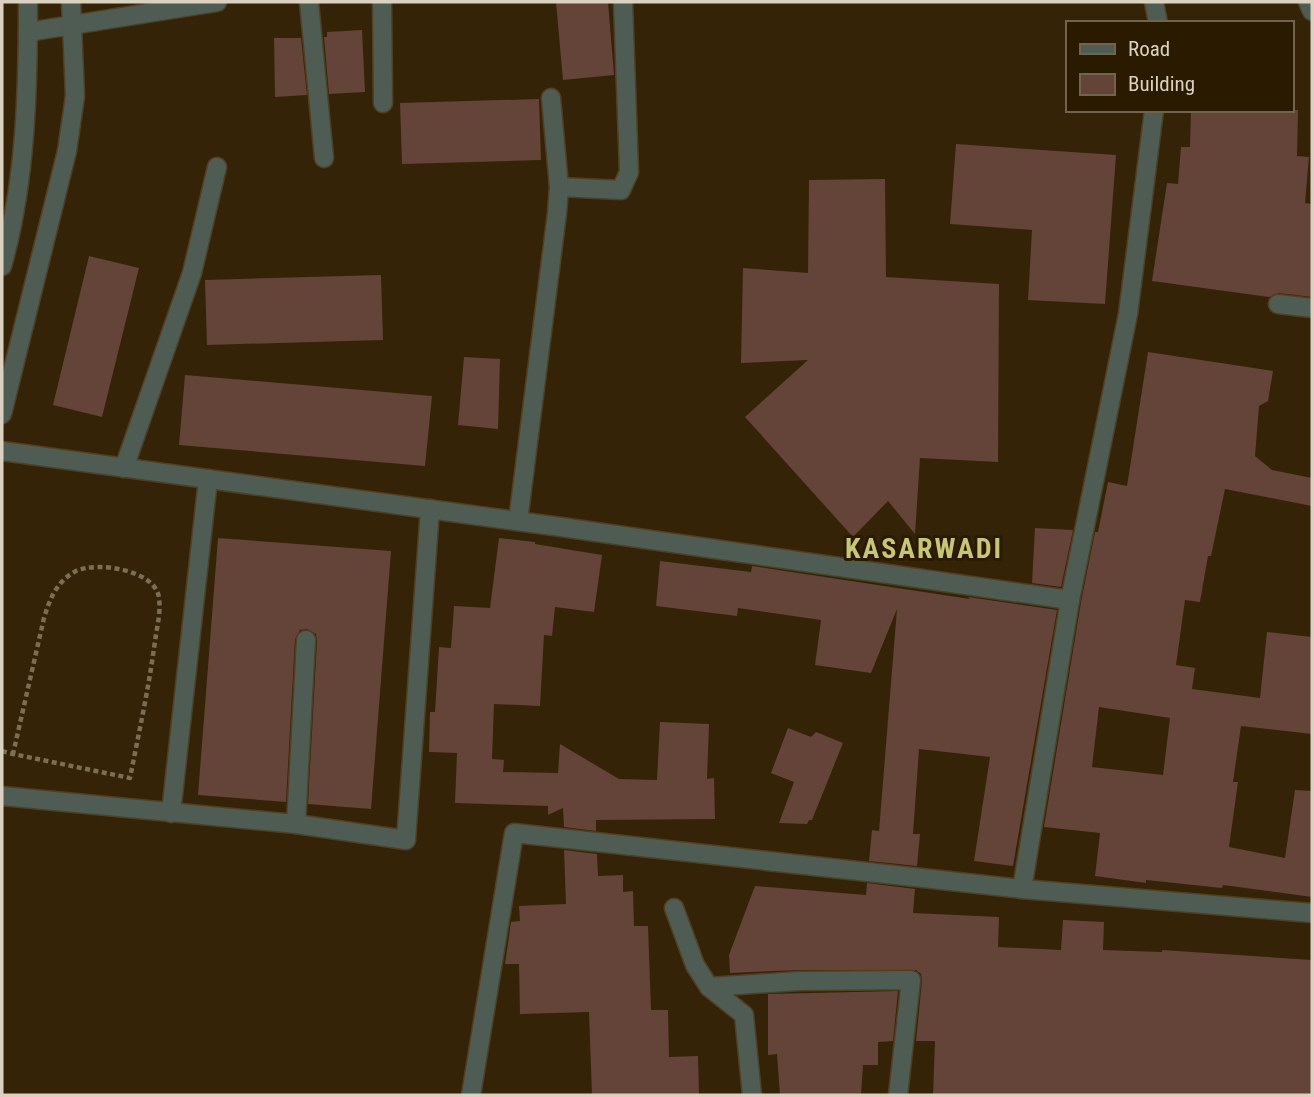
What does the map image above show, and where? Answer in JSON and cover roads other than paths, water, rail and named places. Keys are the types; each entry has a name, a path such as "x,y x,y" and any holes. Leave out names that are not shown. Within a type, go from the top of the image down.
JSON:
{"street":[{"path":"2,265 8,245 22,158 28,2"},
{"path":"2,414 67,151 75,96 71,2"},
{"path":"28,32 216,2"},
{"path":"309,2 324,158"},
{"path":"382,2 383,103"},
{"path":"559,187 621,190 629,172 622,2"},
{"path":"1154,2 1158,21"},
{"path":"1308,2 1312,11"},
{"path":"518,521 559,187 551,98"},
{"path":"1023,889 1070,600 1128,314 1154,112"},
{"path":"124,468 192,273 217,167"},
{"path":"1278,304 1312,308"},
{"path":"2,452 518,521 1070,600"},
{"path":"172,813 208,479"},
{"path":"2,796 296,824 406,840 430,509"},
{"path":"296,824 306,640"},
{"path":"471,1095 514,833 1023,889 1312,913"},
{"path":"674,908 695,965 709,987 744,1015 752,1095"},
{"path":"709,987 799,981 911,980 898,1095"}],"district":[{"name":"KASARWADI","path":"924,548"}]}
